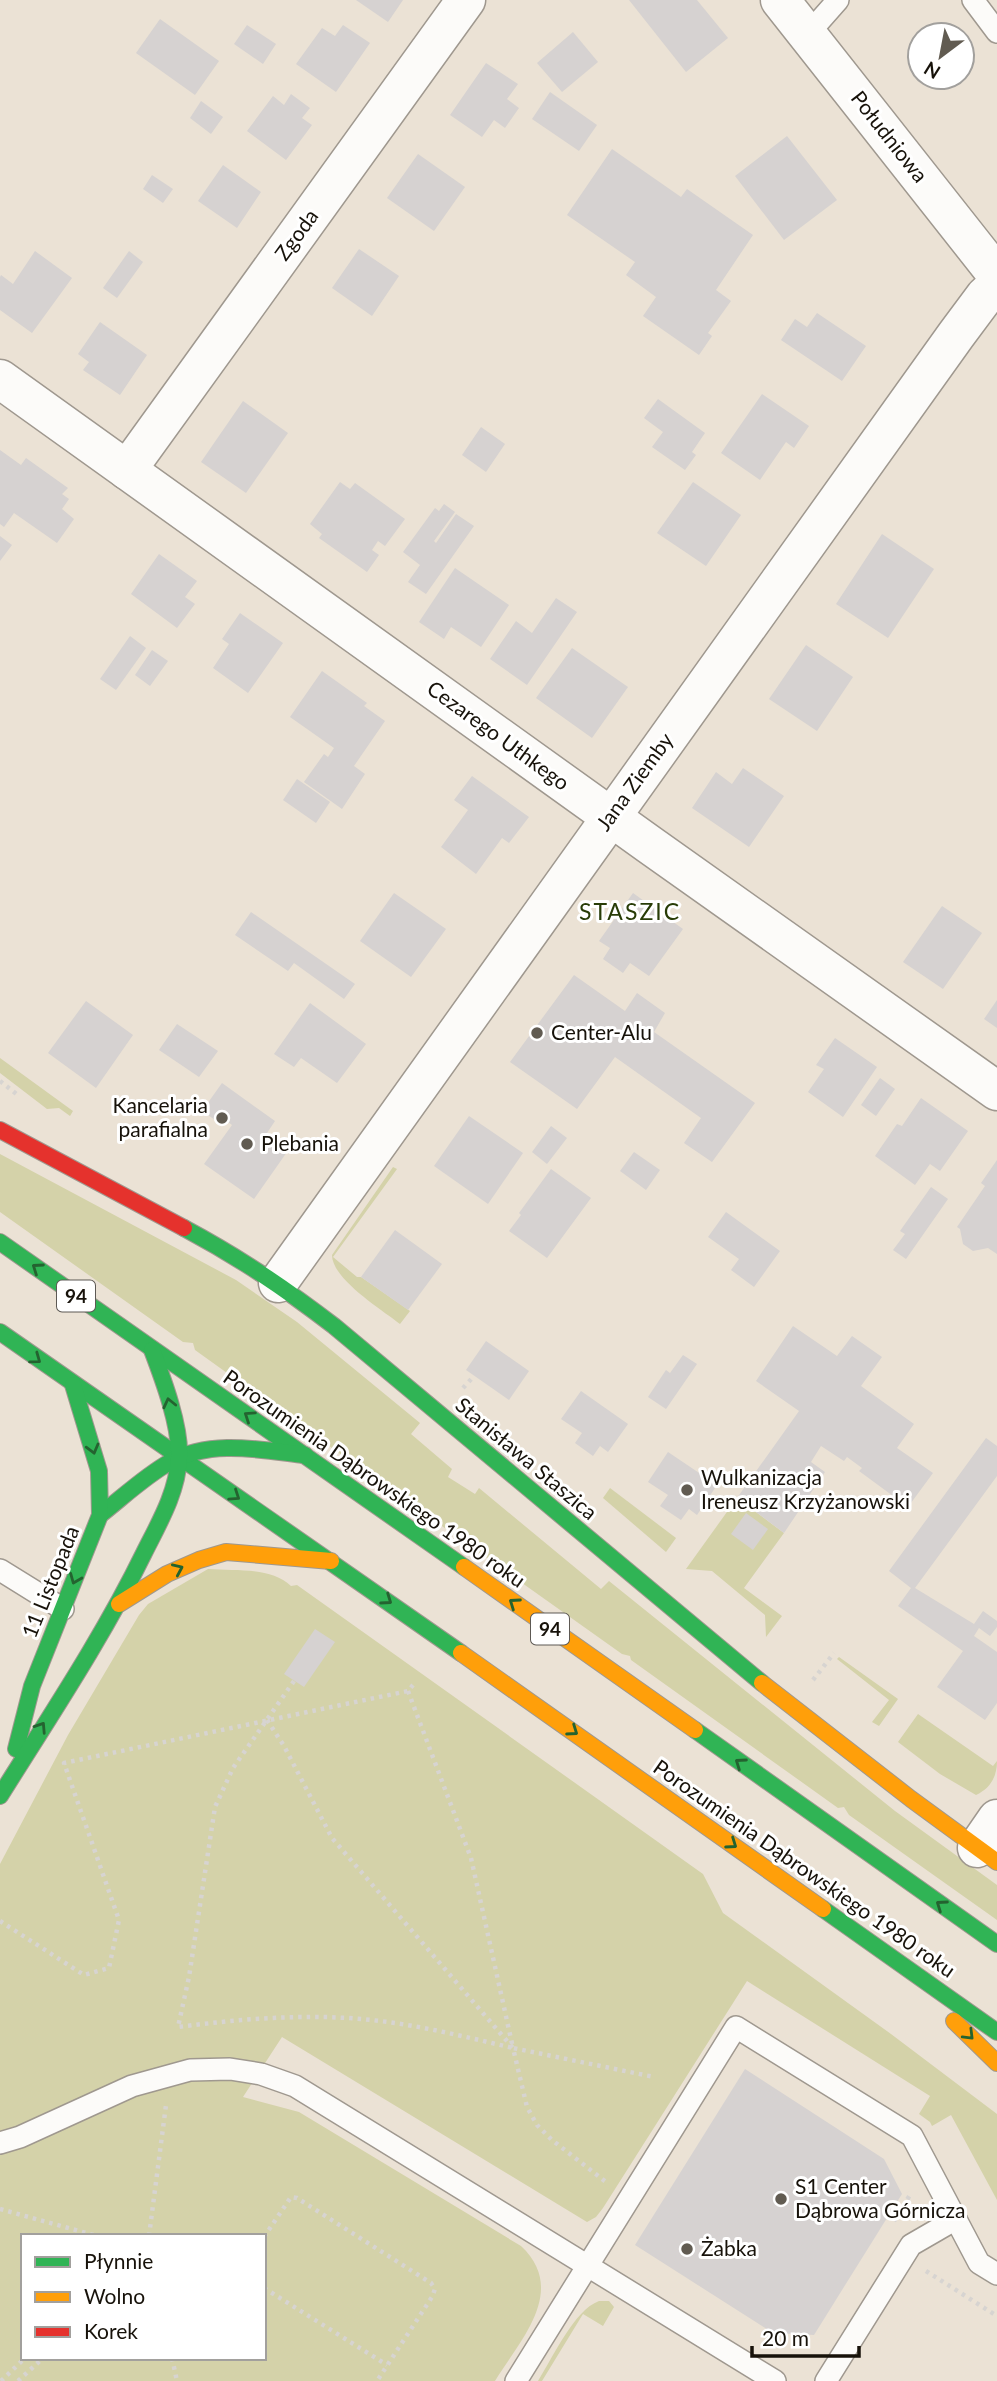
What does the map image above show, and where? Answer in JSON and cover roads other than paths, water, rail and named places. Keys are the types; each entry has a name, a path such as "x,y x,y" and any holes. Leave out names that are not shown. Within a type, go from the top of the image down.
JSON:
{"main road":[{"name":"Stanisława Staszica","path":"0,1130 210,1241 278,1283 334,1325 743,1670 867,1768 990,1843"},
{"name":"Porozumienia Dąbrowskiego 1980 roku","path":"0,1242 997,1944"},
{"name":"Porozumienia Dąbrowskiego 1980 roku","path":"0,1332 331,1561 997,2032"},
{"path":"152,1350 165,1385 179,1457"},
{"path":"73,1385 99,1471 100,1515"},
{"path":"100,1515 179,1457 211,1449 233,1448 305,1455"},
{"name":"11 Listopada","path":"3,1791 119,1604 166,1509 173,1490 179,1457"},
{"name":"11 Listopada","path":"3,1791 32,1686 100,1515"},
{"path":"119,1604 167,1574 198,1560 226,1552 331,1561"},
{"path":"885,1952 997,2063"}],"street":[{"name":"Zgoda","path":"127,470 466,0"},
{"name":"Południowa","path":"780,0 997,275"},
{"name":"Jana Ziemby","path":"278,1283 956,335 985,296 997,285"},
{"name":"Cezarego Uthkego","path":"0,379 997,1091"}],"lane":[{"path":"808,34 838,0"},
{"path":"973,0 997,32"},
{"path":"0,1570 63,1609"},
{"path":"516,2381 736,2027 912,2136 979,2263 997,2274"},
{"path":"1,2141 20,2137 132,2086 170,2074 190,2070 230,2069 261,2074 295,2086 775,2381"},
{"path":"826,2381 911,2245 956,2219"}],"place":[{"name":"Center-Alu","path":"537,1033"},
{"name":"Kancelaria parafialna","path":"222,1118"},
{"name":"Plebania","path":"247,1144"},
{"name":"Wulkanizacja Ireneusz Krzyżanowski","path":"687,1490"},
{"name":"S1 Center Dąbrowa Górnicza","path":"781,2199"},
{"name":"Żabka","path":"687,2249"}],"district":[{"name":"STASZIC","path":"630,912"}]}
